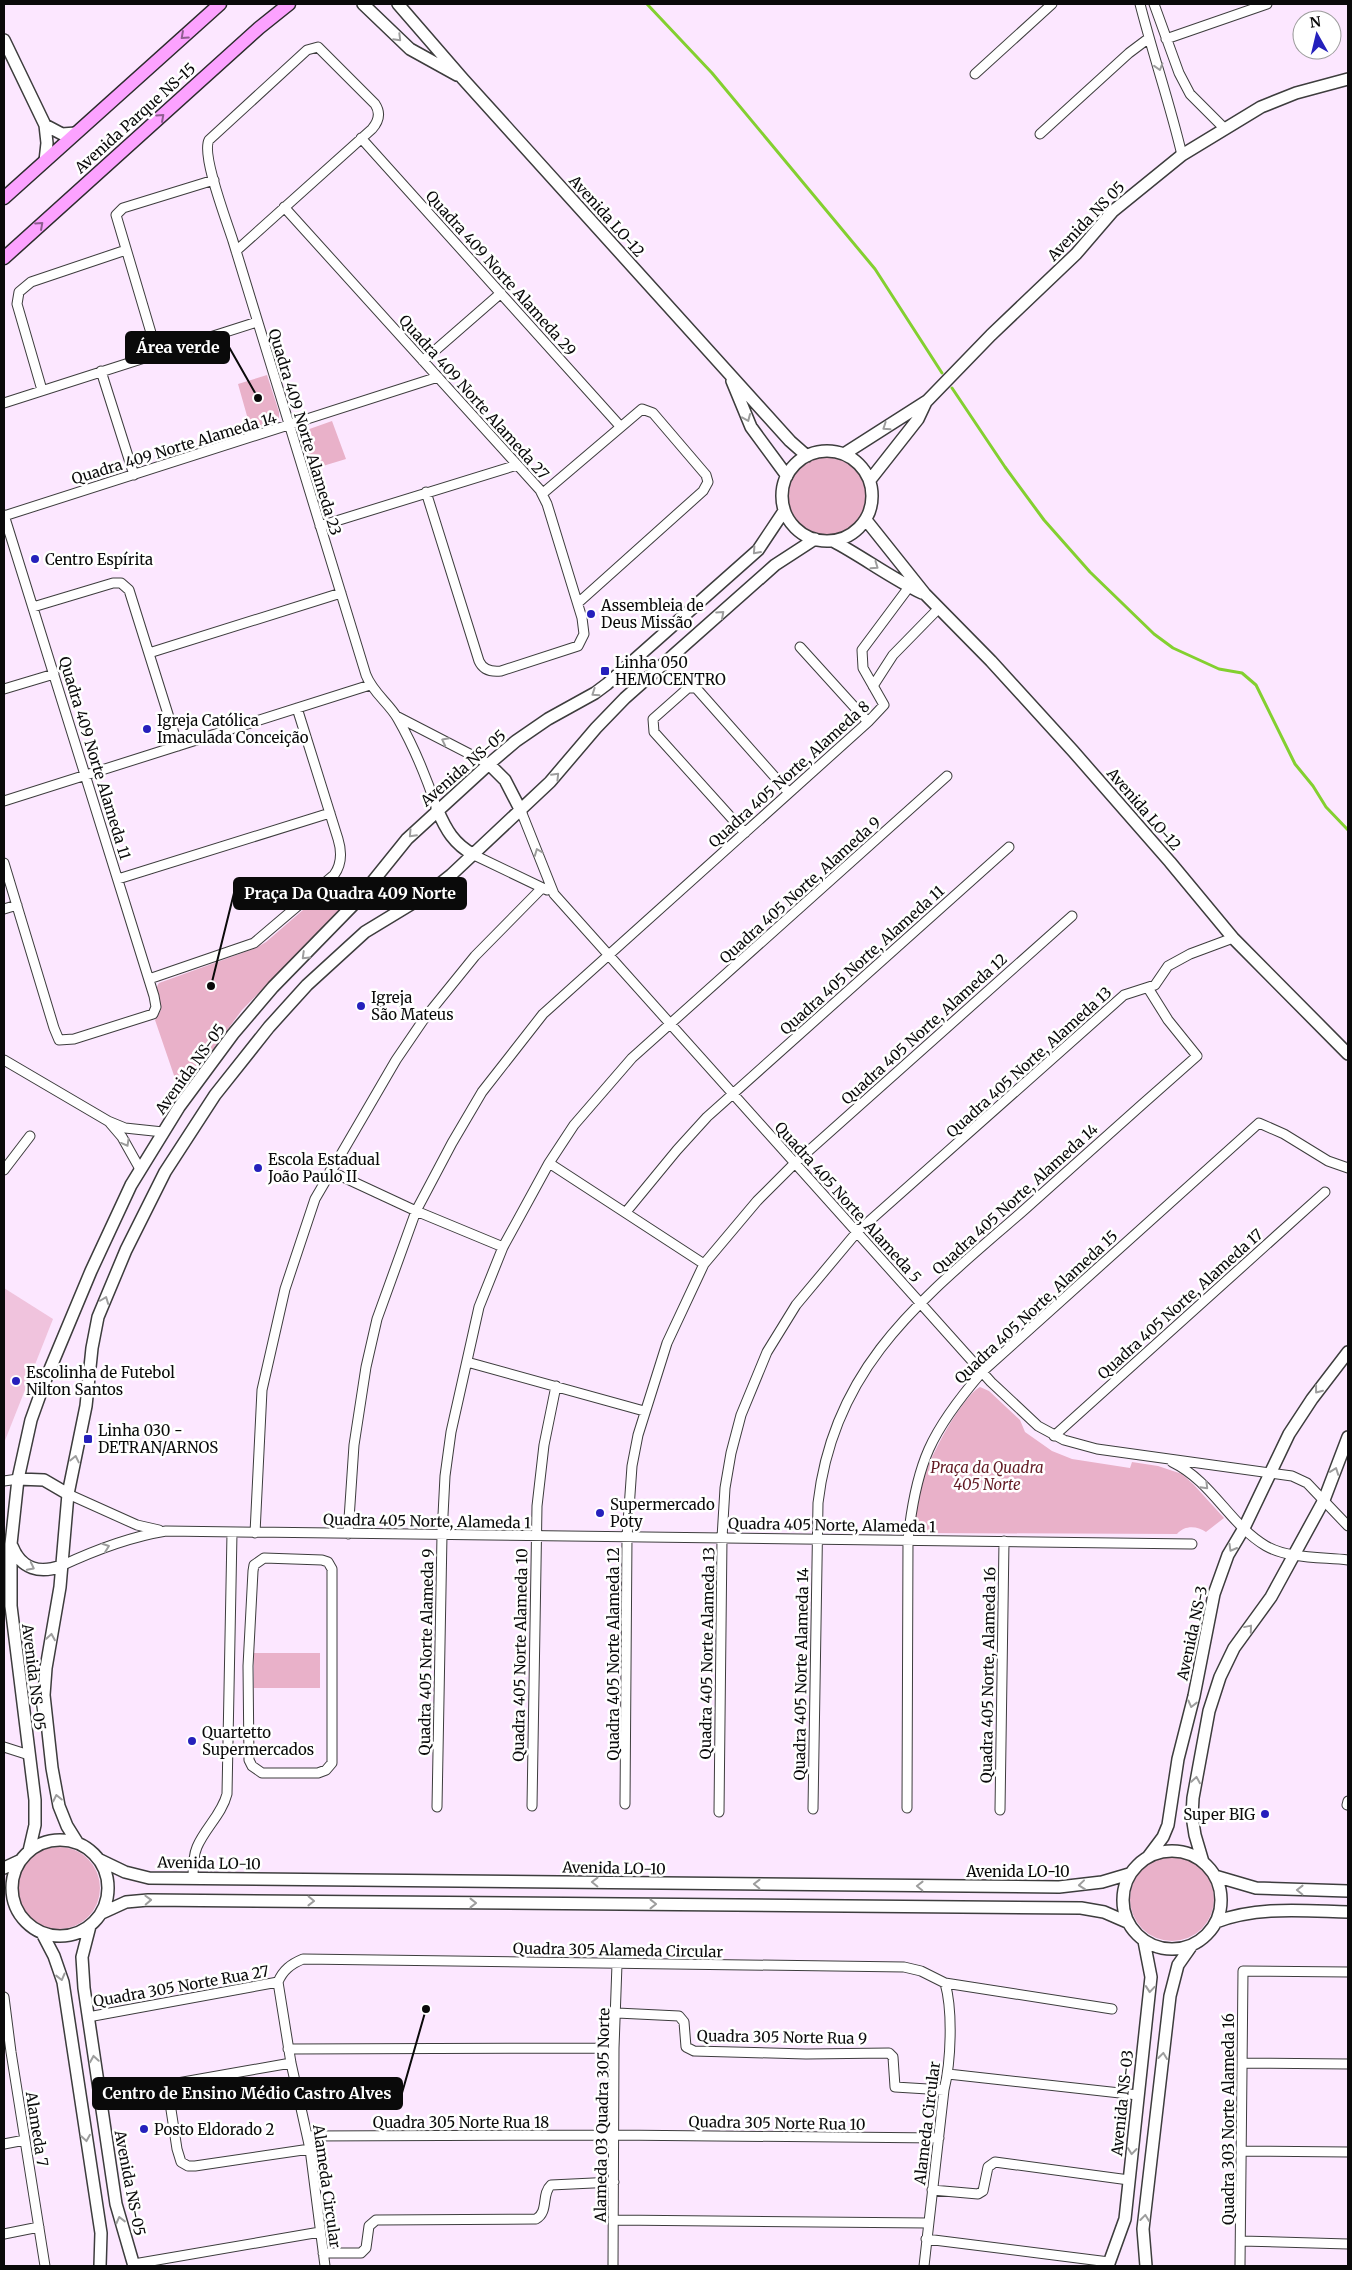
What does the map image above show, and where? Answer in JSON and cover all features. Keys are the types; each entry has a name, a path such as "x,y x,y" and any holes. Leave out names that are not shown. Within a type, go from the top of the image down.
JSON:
{"main road":[{"name":"Avenida Parque NS-15","path":"4,198 220,4"},
{"name":"Avenida Parque NS-15","path":"4,258 259,28 289,4"}],"street":[{"name":"Avenida LO-12","path":"363,4 410,49 426,60 463,79"},
{"name":"Avenida LO-12","path":"398,4 463,79 728,373 790,441 807,456"},
{"path":"975,74 1052,4"},
{"path":"1140,4 1170,102 1182,155"},
{"path":"1154,4 1166,39 1190,94 1224,128"},
{"path":"1166,39 1267,4"},
{"path":"1040,134 1129,53 1149,38"},
{"path":"4,40 45,125 47,143 45,161"},
{"name":"Quadra 409 Norte Alameda 23","path":"362,138 375,125 379,114 375,104 322,49 315,47 307,50 286,69 209,140 207,146 214,180 370,685 397,717 429,785 437,809"},
{"name":"Avenida NS 05","path":"844,454 927,401 991,335 1076,254 1112,211 1182,155 1224,128 1270,104 1296,93 1348,80"},
{"path":"45,125 60,134 76,133"},
{"path":"236,251 362,138"},
{"name":"Quadra 409 Norte Alameda 29","path":"362,138 620,426"},
{"path":"157,353 117,222 117,213 123,208 214,180"},
{"name":"Quadra 409 Norte Alameda 27","path":"284,207 542,494 584,625 583,638 580,645 501,671 488,670 479,661 426,492"},
{"path":"42,390 19,310 18,296 21,289 31,282 126,250"},
{"path":"423,361 501,293"},
{"path":"4,403 257,322"},
{"path":"101,371 134,475"},
{"name":"Avenida LO-12","path":"728,373 751,427 787,476"},
{"name":"Quadra 409 Norte Alameda 14","path":"4,515 289,426 438,377"},
{"name":"Avenida NS 05","path":"870,480 918,418 927,401"},
{"path":"542,494 637,411 645,409 653,413 702,469 708,482 703,491 578,603"},
{"path":"825,452 844,454 855,460 870,480 873,493 872,507 866,520 846,538 833,541 807,537 795,528 784,511 782,489 787,476 795,464 807,456 825,452"},
{"path":"320,526 517,464"},
{"name":"Avenida NS-05","path":"29,1851 34,1833 35,1808 10,1606 8,1542 18,1479 29,1430 45,1381 98,1257 140,1169 191,1091 249,1015 273,987 351,909 407,839 437,809 536,726 595,693 607,684 758,550 784,511"},
{"name":"Quadra 409 Norte Alameda 11","path":"4,515 149,979 155,1001 153,1014 74,1039 59,1040 16,905"},
{"name":"Avenida LO-12","path":"866,520 925,594 991,661 1073,751 1170,862 1233,938 1348,1054"},
{"name":"Avenida NS-05","path":"42,1933 54,1936 70,1935 90,1926 102,1912 108,1898 109,1888 106,1873 100,1860 90,1849 77,1842 67,1826 59,1806 44,1709 45,1673 60,1587 68,1494 86,1406 92,1348 98,1317 114,1277 151,1198 182,1142 247,1054 307,985 353,941 381,920 436,888 474,855 560,772 596,728 625,698 775,565 815,539"},
{"name":"Avenida LO-12","path":"833,541 909,587 925,594"},
{"path":"34,607 113,583 121,583 129,590 178,746"},
{"name":"Quadra 405 Norte, Alameda 8","path":"348,1534 354,1445 366,1367 377,1320 416,1211 482,1092 544,1014 868,722 884,705 862,668 862,650 909,587"},
{"path":"149,652 341,593"},
{"path":"873,686 893,655 938,608"},
{"path":"800,647 868,722"},
{"path":"4,690 54,674"},
{"path":"4,801 370,685"},
{"path":"745,833 654,732 653,719 688,688 696,688 789,793"},
{"path":"149,979 254,943 334,875 340,865 340,848 297,708"},
{"name":"Quadra 409 Norte Alameda 23","path":"397,717 489,764"},
{"path":"489,764 505,780 521,811 554,894"},
{"name":"Quadra 405 Norte, Alameda 9","path":"670,1024 947,776"},
{"path":"437,809 451,837 464,849 554,894"},
{"path":"118,879 330,813"},
{"name":"Quadra 405 Norte, Alameda 11","path":"626,1212 707,1117 1009,847"},
{"path":"4,863 16,905 4,909"},
{"path":"256,1533 262,1390 285,1289 315,1198 396,1060 424,1020 475,956 542,888"},
{"name":"Quadra 405 Norte, Alameda 5","path":"554,894 982,1372 1024,1414 1054,1436 1085,1446 1301,1479 1348,1526"},
{"name":"Quadra 405 Norte, Alameda 12","path":"795,1163 1072,916"},
{"name":"Quadra 405 Norte, Alameda 13","path":"857,1232 1124,995 1155,985 1168,966 1190,954 1233,938"},
{"name":"Quadra 405 Norte, Alameda 14","path":"816,1539 818,1503 823,1471 832,1439 844,1407 873,1356 920,1303 1197,1056 1168,1020 1148,988"},
{"name":"Quadra 405 Norte Alameda 9","path":"436,1807 445,1476 451,1432 479,1307 503,1247 549,1163 574,1125 632,1058 670,1024"},
{"name":"Avenida LO-12","path":"1339,1046 1348,1062"},
{"path":"4,1060 108,1121 125,1128 163,1132"},
{"path":"108,1121 122,1137 140,1169"},
{"name":"Quadra 405 Norte, Alameda 15","path":"907,1808 908,1540 915,1488 928,1449 948,1414 982,1372 1259,1123 1284,1134 1328,1161 1348,1168"},
{"path":"4,1170 30,1136"},
{"path":"549,1163 704,1264"},
{"name":"Quadra 405 Norte Alameda 12","path":"625,1804 627,1537 632,1466 644,1411 667,1344 704,1264 757,1201 795,1163"},
{"path":"330,1171 416,1211 503,1247"},
{"name":"Quadra 405 Norte, Alameda 17","path":"1054,1436 1325,1192"},
{"name":"Quadra 405 Norte Alameda 13","path":"719,1812 722,1538 726,1488 732,1448 741,1415 761,1365 781,1327 796,1305 857,1232"},
{"name":"Avenida NS-3","path":"1129,1874 1148,1857 1163,1837 1168,1825 1178,1759 1194,1696 1214,1594 1228,1555 1244,1528 1289,1434 1312,1398 1348,1352"},
{"path":"467,1362 644,1411"},
{"name":"Quadra 405 Norte Alameda 10","path":"532,1806 536,1536 539,1478 556,1386"},
{"name":"Avenida NS-3","path":"1203,1862 1195,1835 1192,1816 1200,1756 1209,1712 1227,1660 1264,1608 1324,1500 1348,1437"},
{"name":"Quadra 405 Norte, Alameda 5","path":"1165,1459 1195,1476 1244,1528 1267,1546 1294,1554 1348,1560"},
{"path":"4,1481 18,1479 44,1480 68,1494 137,1525 166,1532"},
{"path":"8,1542 16,1556 34,1570 43,1571 61,1566 111,1545 141,1535 166,1532"},
{"name":"Quadra 405 Norte, Alameda 1","path":"166,1532 1192,1544"},
{"path":"193,1878 194,1857 197,1846 221,1808 227,1794 232,1533"},
{"name":"Quadra 405 Norte Alameda 14","path":"813,1809 816,1539"},
{"name":"Quadra 405 Norte, Alameda 16","path":"1000,1810 1004,1541"},
{"path":"264,1558 322,1560 328,1562 332,1569 333,1704 332,1763 326,1770 318,1773 262,1772 252,1766 249,1760 248,1666 254,1565 264,1558"},
{"path":"230,1666 248,1666"},
{"path":"4,1747 29,1755"},
{"path":"4,1868 19,1861 29,1851 50,1840 63,1839 77,1842"},
{"name":"Avenida NS-3","path":"1148,1857 1162,1852 1177,1851 1191,1854 1203,1862 1215,1876 1221,1899 1216,1922"},
{"name":"Avenida LO-10","path":"100,1860 118,1870 141,1877 193,1878 1059,1887 1108,1881 1129,1874"},
{"path":"19,1861 13,1876 12,1898 18,1913 28,1925 42,1933 54,1956 63,1982 101,2233 100,2266"},
{"path":"1129,1874 1122,1898 1127,1922 1133,1931 1153,1946 1168,1949 1192,1945"},
{"path":"1215,1876 1256,1888 1348,1891"},
{"path":"102,1912 126,1902 148,1900 751,1904 1082,1908 1104,1912 1127,1922"},
{"path":"4,1906 18,1913"},
{"path":"1146,2266 1143,2229 1170,1996 1178,1966 1192,1945 1208,1934 1216,1922 1251,1912 1348,1912"},
{"name":"Avenida NS-05","path":"90,1926 82,1957 88,2017 118,2210 134,2265"},
{"name":"Avenida NS-03","path":"1108,2264 1123,2229 1129,2180 1151,1977 1144,1941"},
{"name":"Quadra 305 Alameda Circular","path":"278,1982 281,1974 289,1966 303,1960 904,1967 921,1971 945,1983 1112,2009"},
{"name":"Alameda 03 Quadra 305 Norte","path":"614,2266 614,2048 617,2013 617,1964"},
{"name":"Quadra 303 Norte Alameda 16","path":"1240,2266 1243,2150 1243,1971 1348,1972"},
{"name":"Quadra 305 Norte Rua 27","path":"88,2017 278,1982"},
{"name":"Alameda Circular","path":"278,1982 288,2049 308,2136 325,2266"},
{"name":"Alameda Circular","path":"924,2266 944,2090 948,2074 950,1998 945,1983"},
{"name":"Alameda 7","path":"4,1997 7,2052 25,2140 45,2266"},
{"name":"Quadra 305 Norte Rua 9","path":"617,2013 679,2016 684,2022 686,2047 694,2051 806,2054 889,2053 893,2057 895,2087 944,2090"},
{"path":"288,2049 614,2048"},
{"path":"291,2063 172,2084 168,2090 177,2149 181,2162 188,2166 310,2149"},
{"path":"1243,2063 1348,2064"},
{"path":"948,2074 1138,2095"},
{"name":"Quadra 305 Norte Rua 18","path":"308,2136 614,2135"},
{"name":"Quadra 305 Norte Rua 10","path":"614,2135 939,2138"},
{"path":"4,2144 25,2140"},
{"path":"1243,2150 1348,2152"},
{"path":"932,2190 978,2194 983,2191 988,2167 995,2162 1129,2180"},
{"path":"323,2253 361,2253 366,2248 369,2226 376,2220 536,2219 543,2212 546,2191 551,2185 614,2182"},
{"path":"615,2220 928,2223"},
{"path":"4,2234 40,2227"},
{"path":"134,2265 320,2232"},
{"path":"926,2239 1108,2264"},
{"path":"1241,2241 1348,2244"}],"green space":[{"path":"267,375 279,412 279,418 274,423 251,430 238,384"},
{"path":"332,421 346,459 313,469 301,432"},
{"path":"827,455 843,459 856,467 864,480 868,496 864,512 856,525 843,533 827,537 811,533 798,525 790,512 786,496 790,480 798,467 811,459"},
{"path":"340,878 356,893 242,1010 180,1093 155,1020 161,1010 157,992 159,983 256,948 266,942"},
{"name":"Praça da Quadra 405 Norte","path":"980,1387 989,1391 1020,1420 1025,1432 1052,1451 1072,1459 1130,1468 1132,1462 1158,1466 1182,1474 1224,1518 1206,1532 1191,1527 1177,1534 921,1533 915,1522 916,1504 922,1482 944,1434 970,1396"},
{"path":"254,1653 320,1653 320,1688 254,1688"},
{"path":"59,1847 75,1850 88,1859 97,1872 100,1888 97,1904 88,1917 75,1926 59,1929 43,1926 30,1917 21,1904 18,1888 21,1872 30,1859 43,1850"},
{"path":"1172,1857 1195,1864 1207,1876 1214,1899 1207,1922 1195,1934 1172,1941 1149,1934 1137,1922 1130,1899 1137,1876 1149,1864"}],"shaded area":[{"name":"Escolinha de Futebol Nilton Santos","path":"4,1288 53,1319 4,1443"}],"waterway":[{"path":"647,4 712,73 875,269 942,373"},
{"path":"952,388 1005,467 1044,520 1090,572 1154,634 1173,648 1219,669 1242,673 1256,685 1295,764 1313,786 1326,807 1348,830"}],"place":[{"name":"Área verde","path":"258,398"},
{"name":"Centro Espírita","path":"35,559"},
{"name":"Assembleia de Deus Missão","path":"591,614"},
{"name":"Linha 050 HEMOCENTRO","path":"605,671"},
{"name":"Igreja Católica Imaculada Conceição","path":"147,729"},
{"name":"Praça Da Quadra 409 Norte","path":"211,986"},
{"name":"Igreja São Mateus","path":"361,1006"},
{"name":"Escola Estadual João Paulo II","path":"258,1168"},
{"name":"Escolinha de Futebol Nilton Santos","path":"16,1381"},
{"name":"Linha 030 - DETRAN/ARNOS","path":"88,1439"},
{"name":"Supermercado Poty","path":"600,1513"},
{"name":"Quartetto Supermercados","path":"192,1741"},
{"name":"Super BIG","path":"1265,1814"},
{"name":"Centro de Ensino Médio Castro Alves","path":"426,2009"},
{"name":"Posto Eldorado 2","path":"144,2129"}]}
